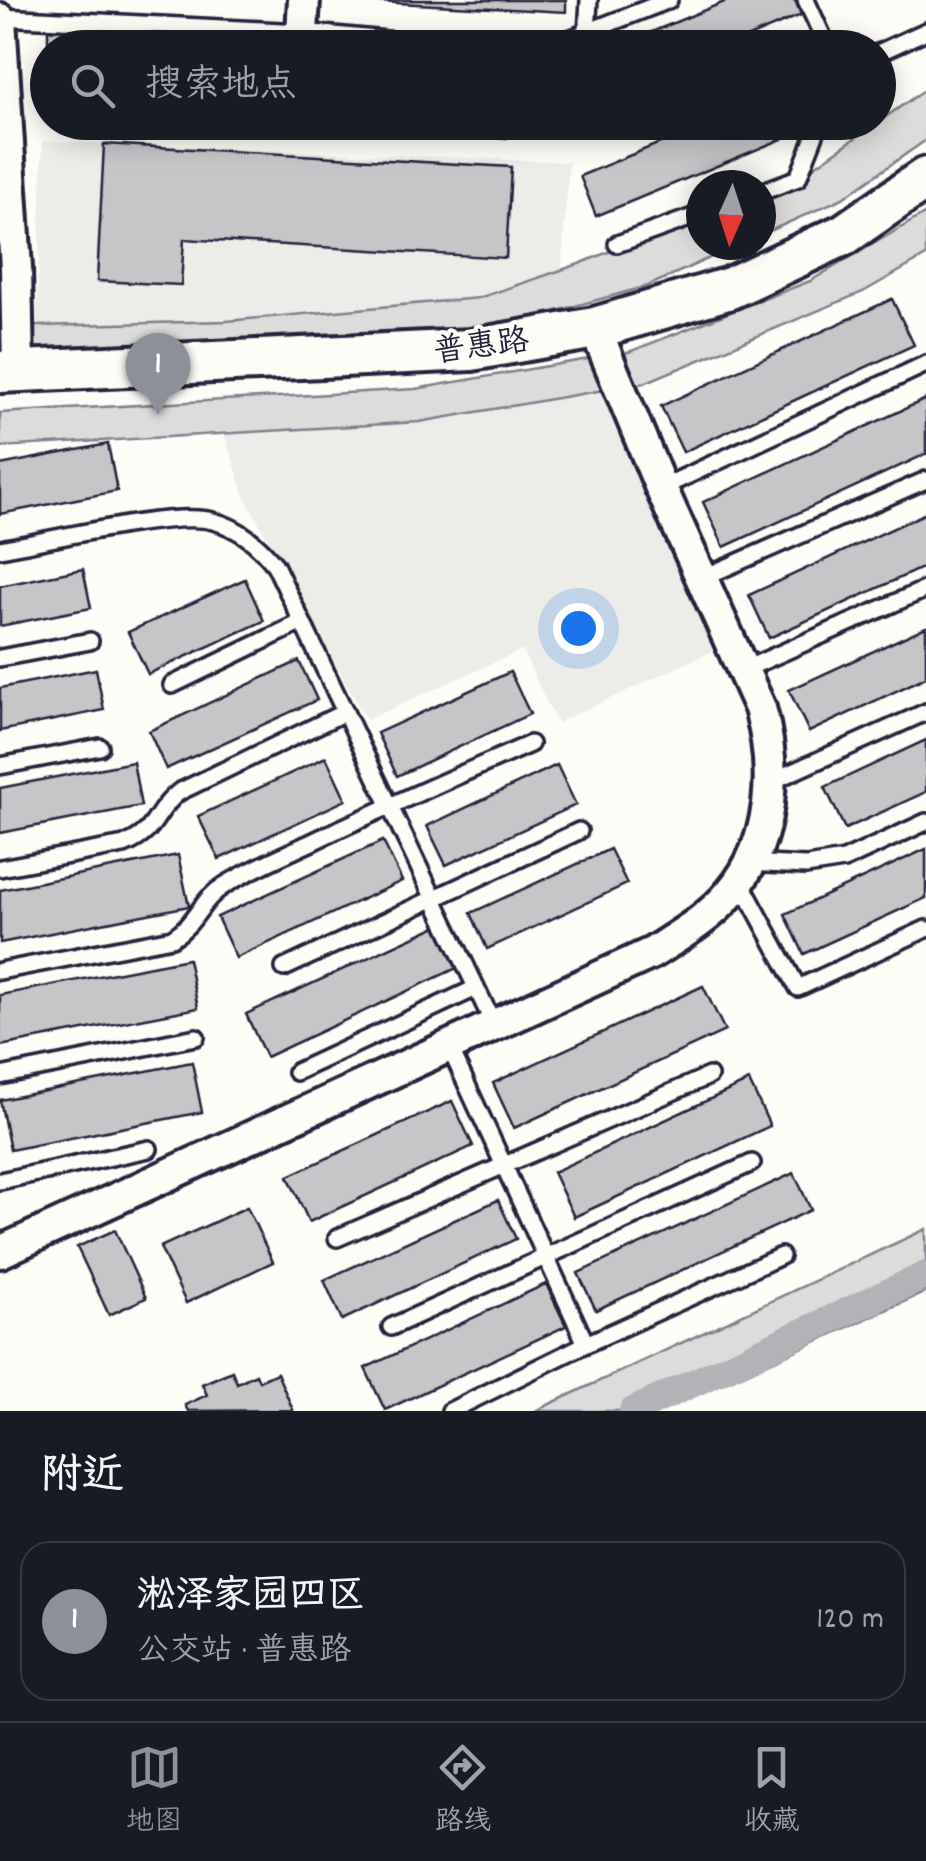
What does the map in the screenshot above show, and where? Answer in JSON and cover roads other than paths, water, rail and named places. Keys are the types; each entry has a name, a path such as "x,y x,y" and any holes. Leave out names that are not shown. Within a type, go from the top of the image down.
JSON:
{"main road":[{"name":"普惠路","path":"9,371 472,350 595,328 746,280 845,234 926,178"}],"street":[{"path":"302,30 304,0"},
{"path":"0,18 9,371"},
{"path":"1,1247 652,953 706,916 732,891 761,833 770,782 767,736 743,670 595,328"}],"lane":[{"path":"587,30 589,0"},
{"path":"594,30 669,0"},
{"path":"806,0 820,30"},
{"path":"0,18 164,30"},
{"path":"896,45 926,31"},
{"path":"776,186 798,178 813,140"},
{"path":"618,244 686,219"},
{"path":"661,488 926,364"},
{"path":"702,578 926,480"},
{"path":"0,549 168,520 209,519 236,528 260,546 274,565 302,622 494,1025"},
{"path":"743,670 926,589"},
{"path":"172,685 302,622"},
{"path":"0,658 90,641"},
{"path":"0,868 124,845 141,838 152,830 164,804 179,792 344,712"},
{"path":"770,782 926,712"},
{"path":"0,971 172,938 194,922 211,894 225,885 389,805 530,744"},
{"path":"0,766 100,747"},
{"path":"926,822 844,860 744,871 798,988 926,928"},
{"path":"284,968 579,831"},
{"path":"296,1072 476,988"},
{"path":"0,1076 196,1037"},
{"path":"449,1046 586,1344"},
{"path":"337,1238 709,1076"},
{"path":"0,1181 149,1149"},
{"path":"390,1327 752,1163"},
{"path":"450,1411 586,1344 781,1256"}],"waterway":[{"path":"633,1411 926,1275"}],"place":[{"name":"淞泽家园四区","path":"158,415"}]}
